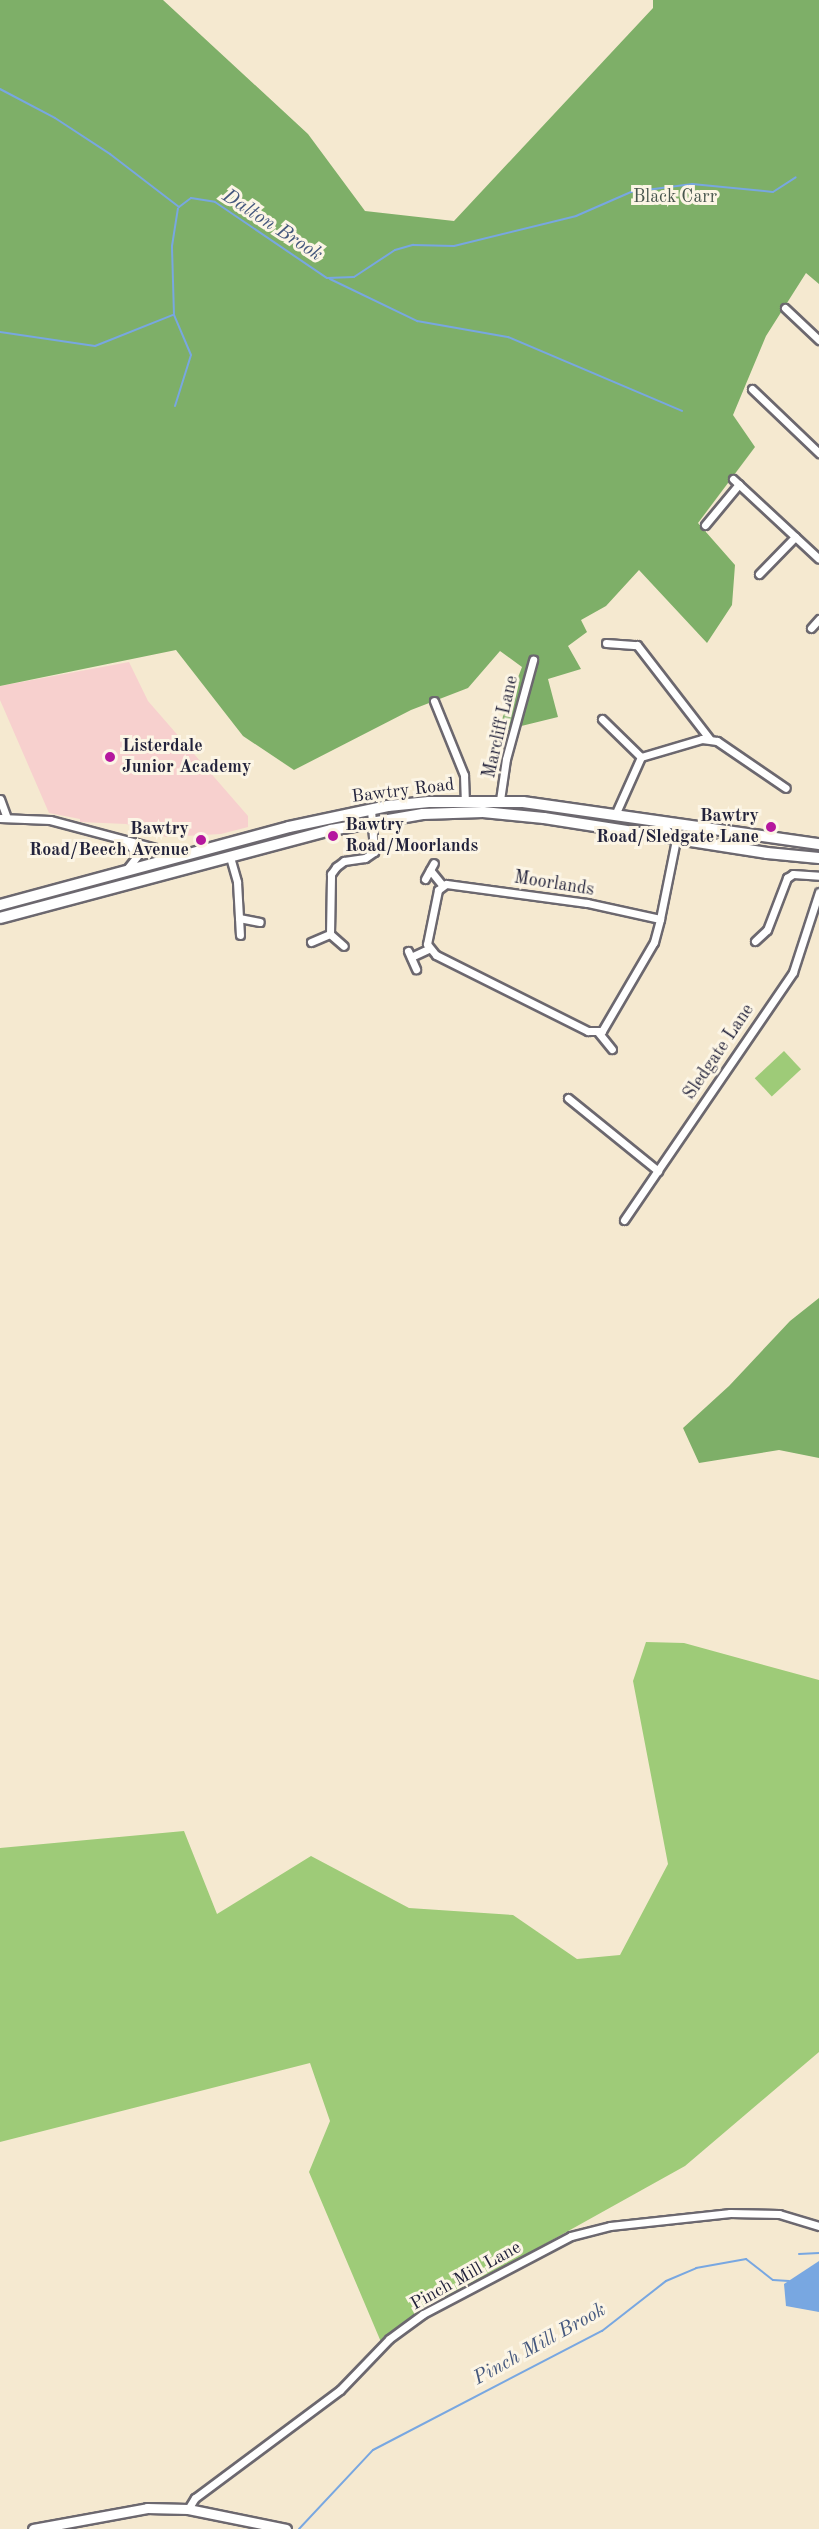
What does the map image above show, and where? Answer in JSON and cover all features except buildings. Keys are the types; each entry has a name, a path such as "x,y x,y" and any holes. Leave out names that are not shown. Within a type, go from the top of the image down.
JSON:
{"main road":[{"name":"Bawtry Road","path":"0,905 185,855 370,809 465,800 500,800 819,844"},
{"name":"Bawtry Road","path":"0,918 373,821 483,812 544,818 730,848 819,858"},
{"path":"700,829 701,838 730,848"},
{"path":"33,2529 102,2513 147,2508 188,2509 286,2529"}],"street":[{"path":"785,308 819,340"},
{"path":"752,389 819,453"},
{"path":"733,478 819,559"},
{"path":"705,525 739,484"},
{"path":"759,574 795,537"},
{"path":"811,628 819,619"},
{"path":"606,643 637,645 709,738 786,788"},
{"name":"Marcliff Lane","path":"500,800 506,759 532,660"},
{"path":"434,701 464,775 465,800"},
{"path":"602,719 641,757"},
{"path":"641,757 709,738"},
{"path":"615,815 641,757"},
{"path":"0,799 4,818 50,820 123,839 154,851 185,855"},
{"path":"330,934 332,874 344,861 365,858 374,852 373,821 370,809"},
{"path":"416,969 409,954 428,949 588,1031 597,1032 605,1027 654,942 676,840 671,830 655,822"},
{"path":"121,873 131,867 137,855 123,839"},
{"path":"230,857 240,936"},
{"name":"Bawtry Road","path":"819,858 819,863"},
{"path":"425,879 432,866 442,885 428,949"},
{"path":"755,941 767,930 787,878 793,874 819,876"},
{"name":"Moorlands","path":"442,885 550,897 660,919"},
{"name":"Sledgate Lane","path":"624,1220 793,972 819,896"},
{"path":"239,918 260,922"},
{"path":"311,942 330,934"},
{"path":"330,934 344,946"},
{"path":"597,1032 612,1049"},
{"path":"568,1098 658,1171"},
{"name":"Pinch Mill Lane","path":"188,2509 195,2498 340,2390 389,2339 423,2314 572,2236 610,2226 730,2213 779,2214 819,2226"}],"shaded area":[{"name":"Listerdale Junior Academy","path":"129,662 148,701 248,816 248,827 221,834 166,837 126,824 80,822 80,819 49,813 0,700 0,686"}],"green space":[{"name":"Black Carr","path":"0,0 163,0 308,134 365,211 454,221 653,8 653,0 819,0 819,284 806,273 766,336 733,415 755,447 698,523 735,565 732,605 707,643 639,570 606,606 581,620 587,632 568,646 581,669 548,679 558,717 497,732 522,667 500,651 468,688 411,710 294,770 243,736 176,650 0,686"},
{"path":"784,1051 801,1069 772,1097 755,1078"},
{"path":"819,1298 819,1458 779,1450 699,1463 683,1428 729,1386 790,1321"},
{"path":"646,1642 684,1643 819,1680 819,2052 685,2166 405,2322 381,2342 309,2172 330,2121 310,2063 0,2142 0,1848 184,1831 217,1914 311,1856 409,1908 513,1915 577,1959 620,1955 668,1864 633,1681"}],"water":[{"path":"819,2261 819,2312 786,2306 784,2284"}],"waterway":[{"name":"Dalton Brook","path":"0,89 55,118 110,154 179,207 191,198 215,202 327,278 354,277 395,250 413,245 454,246 576,216 631,192 692,184 773,192 796,177"},
{"path":"175,406 191,355 174,315 172,246 178,208"},
{"path":"330,279 417,321 508,337 682,411"},
{"path":"0,332 95,346 173,315"},
{"path":"799,2254 819,2253"},
{"name":"Pinch Mill Brook","path":"299,2529 373,2450 602,2331 666,2281 696,2268 746,2259 773,2280 789,2281"}],"place":[{"name":"Listerdale Junior Academy","path":"110,757"},
{"name":"Bawtry Road/Sledgate Lane","path":"771,827"},
{"name":"Bawtry Road/Moorlands","path":"333,836"},
{"name":"Bawtry Road/Beech Avenue","path":"201,840"}]}
